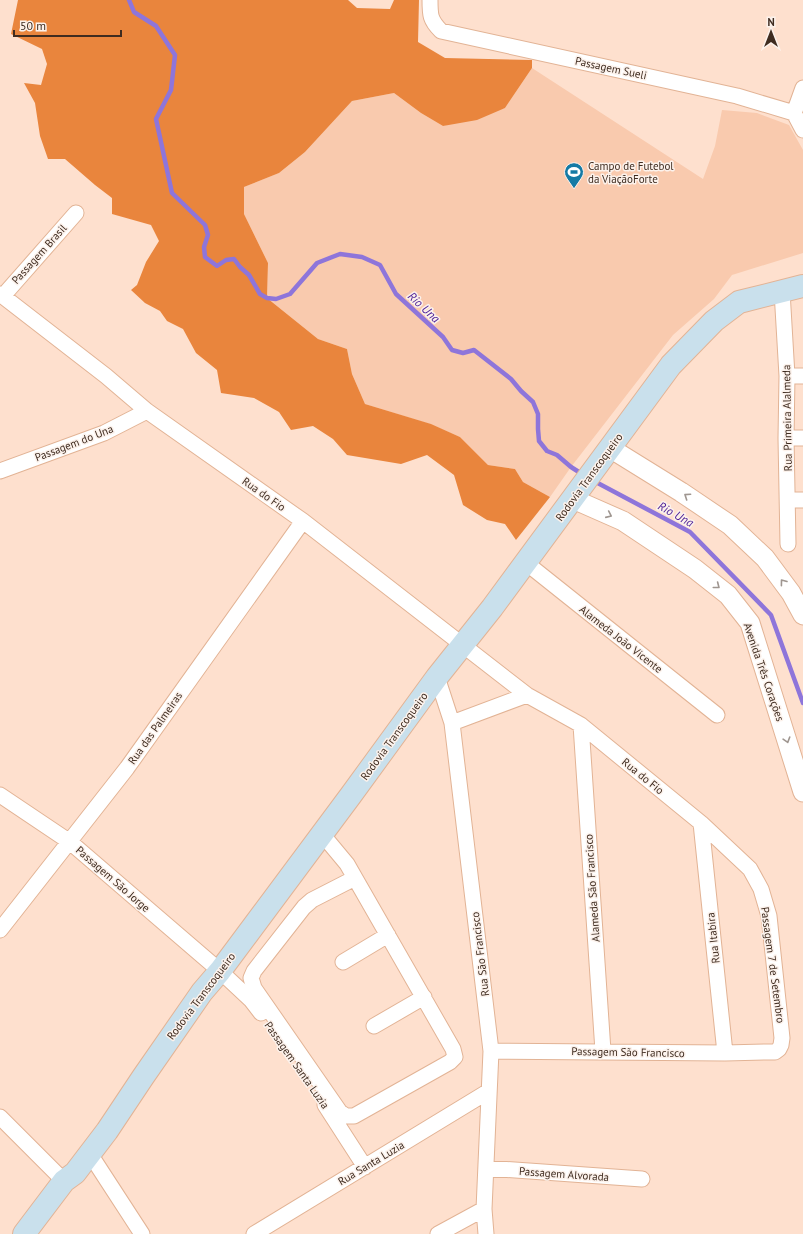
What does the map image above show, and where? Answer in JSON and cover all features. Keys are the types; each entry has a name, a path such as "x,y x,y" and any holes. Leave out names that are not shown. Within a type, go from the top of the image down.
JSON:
{"main road":[{"name":"Rodovia Transcoqueiro","path":"24,1234 64,1182 75,1173 90,1154 202,992 220,971 437,677 463,645 576,495 671,365 714,321 739,302 803,286"}],"street":[{"name":"Passagem Sueli","path":"430,0 430,15 434,24 441,31 737,96 794,112"},
{"path":"803,88 794,112 803,130"},
{"name":"Passagem Brasil","path":"1,295 76,213"},
{"name":"Rua Primeira Alalmeda","path":"782,291 787,376 786,438 796,500 788,544"},
{"name":"Rua do Fio","path":"1,295 100,372 147,411 303,521 527,695 581,725 701,823 750,869"},
{"path":"787,376 803,376"},
{"name":"Passagem do Una","path":"0,471 104,433 147,411"},
{"path":"786,438 803,438"},
{"path":"607,452 681,492 730,525 764,558 791,593 803,616"},
{"name":"Avenida Três Corações","path":"576,495 623,521 694,569 728,595 750,623 803,792"},
{"name":"Rua das Palmeiras","path":"0,930 127,768 303,521"},
{"name":"Alameda João Vicente","path":"525,562 717,715"},
{"name":"Rua São Francisco","path":"437,677 452,723 491,1051 484,1209 486,1234"},
{"path":"452,723 527,695"},
{"name":"Alameda São Francisco","path":"581,725 603,1051"},
{"name":"Passagem São Jorge","path":"0,795 70,842 220,971"},
{"name":"Rua Itabira","path":"701,823 724,1053"},
{"path":"322,834 347,864 424,997 453,1049 455,1057 450,1062 354,1116 346,1116 340,1112 254,988 251,978 254,971 304,907 312,900 355,878"},
{"name":"Passagem 7 de Setembro","path":"750,869 761,889 769,916 782,1038 779,1049 774,1052 766,1052"},
{"path":"343,962 388,935"},
{"name":"Passagem Santa Luzia","path":"220,971 251,1000 294,1058 365,1167"},
{"path":"374,1026 424,997"},
{"name":"Passagem São Francisco","path":"491,1051 766,1052"},
{"name":"Rua Santa Luzia","path":"254,1234 489,1091"},
{"path":"0,1117 64,1182"},
{"path":"90,1154 142,1234"},
{"name":"Passagem Alvorada","path":"486,1168 642,1179"},
{"path":"438,1234 484,1209"}],"shaded area":[{"path":"18,0 348,0 357,8 390,9 394,0 419,0 418,42 445,58 532,60 532,68 505,108 477,120 443,126 421,113 394,93 352,101 305,152 279,173 244,187 244,214 268,263 267,298 318,339 347,349 352,374 365,404 431,424 460,437 488,465 515,469 523,482 550,497 516,540 505,524 487,520 463,505 454,475 427,455 401,464 347,455 333,439 313,426 291,430 279,412 254,398 221,393 217,370 196,353 183,329 167,321 160,311 145,303 131,290 137,285 146,262 159,241 151,225 112,214 112,198 65,159 48,159 40,136 35,103 24,83 41,85 47,64 42,49 11,34"},
{"path":"532,68 703,179 715,146 722,110 757,113 789,125 803,150 803,253 732,275 714,299 673,335 571,467 550,497 523,482 515,469 488,465 460,437 430,424 365,404 352,374 347,349 318,339 267,298 268,263 244,214 244,187 279,173 305,152 352,101 394,93 421,113 443,126 505,108"}],"waterway":[{"name":"Rio Una","path":"129,0 134,12 156,26 175,55 171,90 156,119 172,193 205,225 208,235 204,247 205,257 217,266 226,260 234,259 249,275 260,294 267,298 276,299 290,294 317,263 340,254 362,257 380,265 396,294 443,337 452,350 463,353 474,350 511,379 533,402 538,414 539,441 547,451 557,455 582,474"},
{"name":"Rio Una","path":"592,480 690,532 771,615 803,703"}],"place":[{"name":"Campo de Futebol da ViaçãoForte","path":"574,189"}]}
